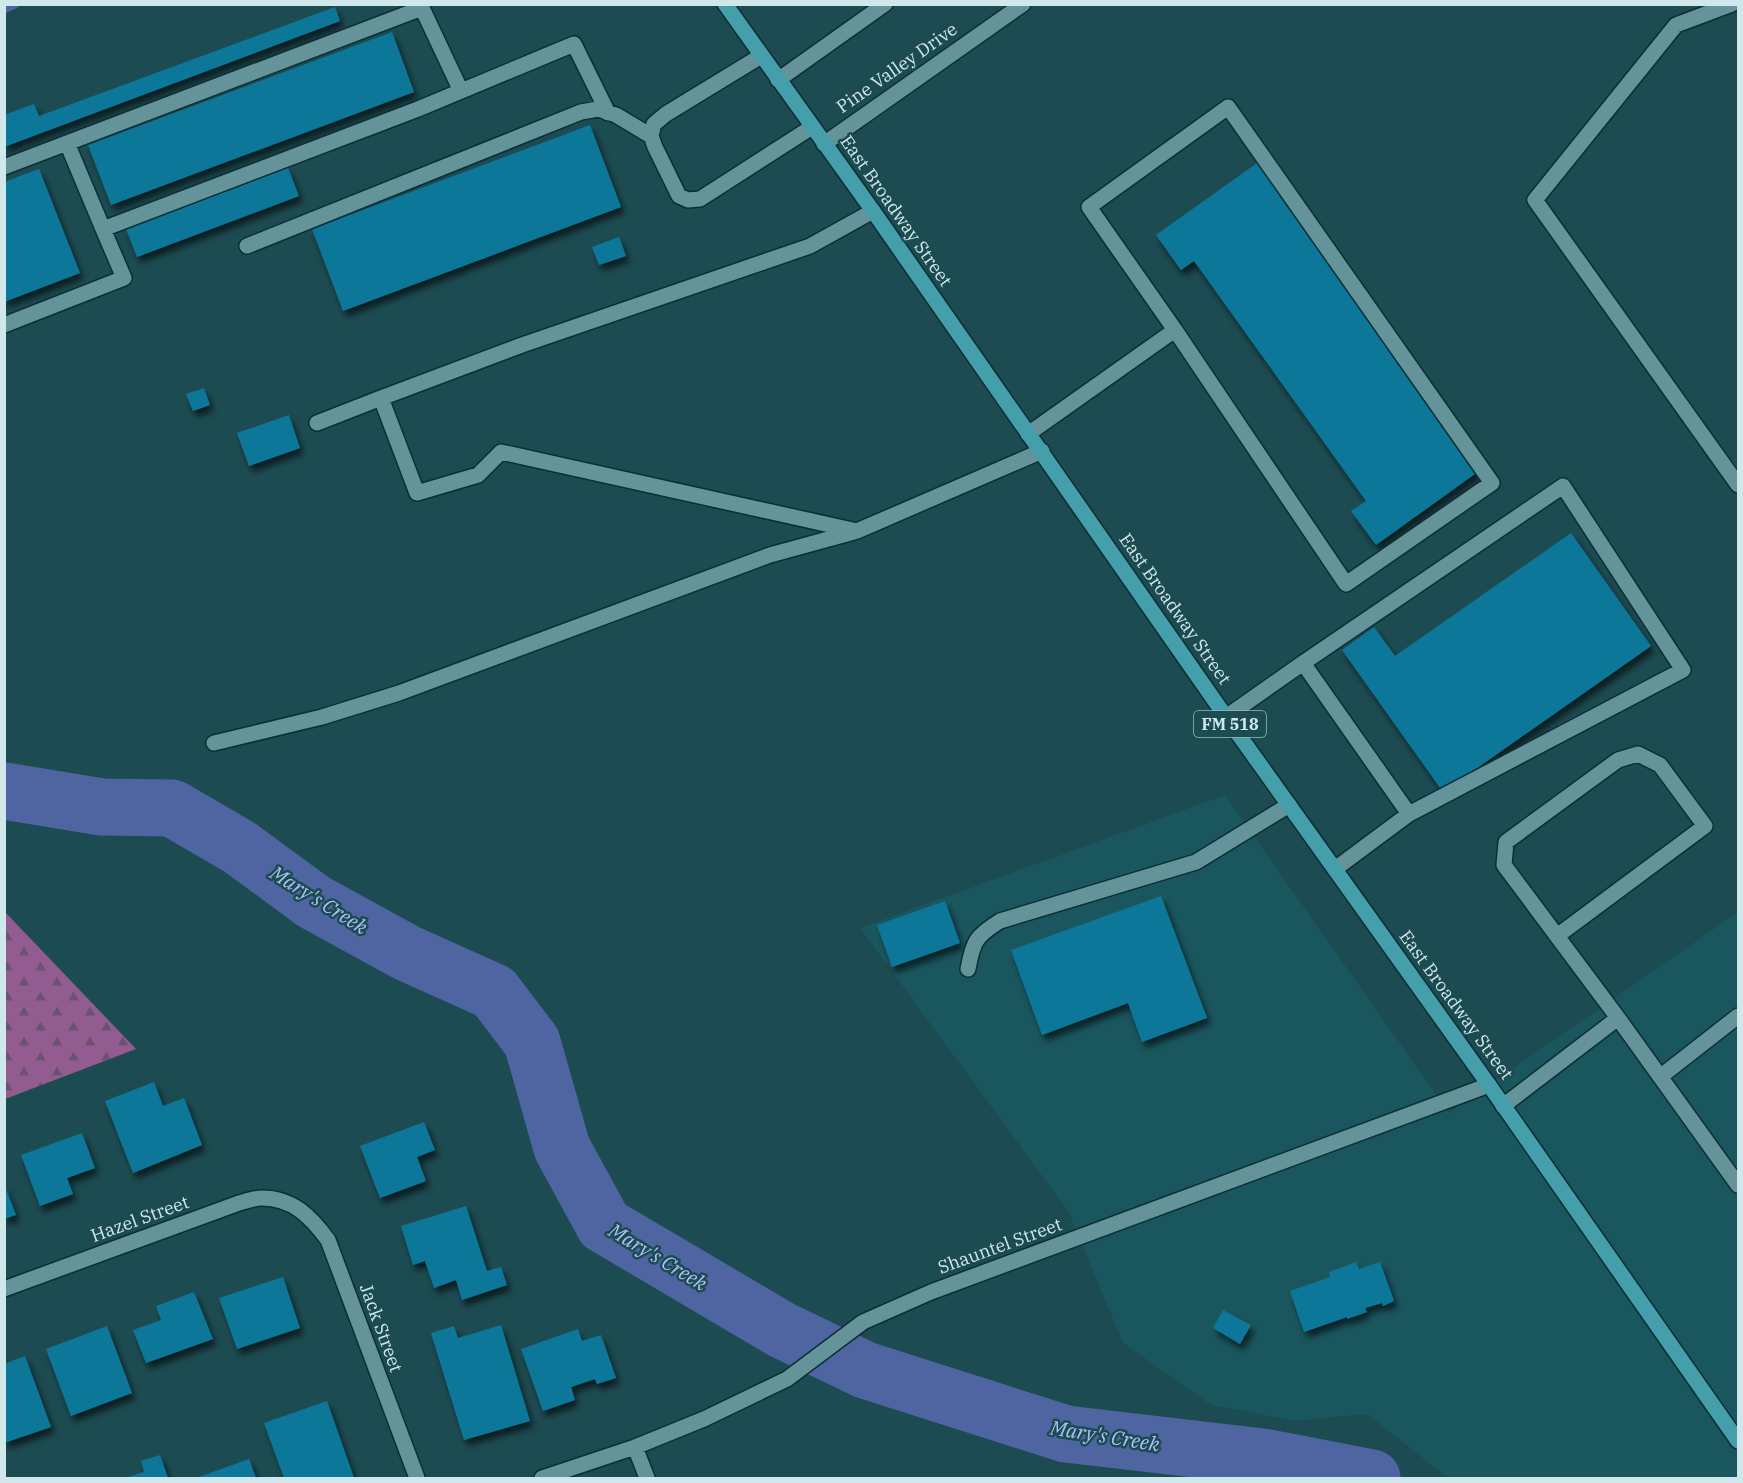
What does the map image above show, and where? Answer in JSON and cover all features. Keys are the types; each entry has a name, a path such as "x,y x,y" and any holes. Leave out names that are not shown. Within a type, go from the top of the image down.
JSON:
{"main road":[{"name":"East Broadway Street","path":"725,4 1738,1441"}],"street":[{"path":"778,80 885,4"},
{"name":"Pine Valley Drive","path":"824,144 1023,4"},
{"path":"1732,4 1676,26 1535,200 1738,485"},
{"path":"4,167 422,8 461,91"},
{"path":"103,229 418,109 574,44 608,113"},
{"path":"761,56 654,123 651,136 679,196 688,200 700,198 812,127"},
{"path":"1228,107 1492,483 1346,584 1175,330 1089,207 1228,107"},
{"path":"247,246 581,112 598,109 616,115 651,136"},
{"path":"4,325 124,278 67,143"},
{"path":"317,423 522,345 810,246 873,211"},
{"path":"1028,434 1175,330"},
{"path":"381,398 417,493 478,475 501,452 856,531"},
{"path":"214,743 322,717 399,693 770,555 856,531 1042,451"},
{"path":"1226,717 1563,486 1683,670 1409,814 1335,869"},
{"path":"1303,663 1409,814"},
{"path":"1557,936 1705,826 1660,765 1638,754 1618,760 1506,842 1504,865 1738,1185"},
{"path":"968,969 972,948 982,933 1000,921 1196,862 1289,805"},
{"path":"1660,1077 1738,1016"},
{"path":"1503,1106 1618,1018"},
{"name":"Shauntel Street","path":"542,1479 635,1447 704,1419 787,1379 863,1322 931,1292 1489,1085"},
{"name":"Hazel Street","path":"4,1289 239,1203 262,1198 291,1203"},
{"name":"Jack Street","path":"291,1203 313,1220 328,1240 417,1479"},
{"path":"635,1447 647,1479"}],"shaded area":[{"path":"1225,795 1449,1113 1738,912 1738,1478 1448,1478 1367,1414 1295,1421 1211,1405 1123,1343 1068,1211 860,928"}],"green space":[{"path":"5,912 136,1049 5,1099"}],"building":[{"path":"335,7 340,21 4,147 4,115 34,104 39,116"},
{"path":"392,32 414,92 111,205 88,145"},
{"path":"590,125 621,207 343,311 312,229"},
{"path":"1257,163 1479,471 1376,545 1351,511 1366,501 1194,261 1181,270 1156,235"},
{"path":"288,168 299,196 137,257 126,229"},
{"path":"39,169 80,273 4,302 4,182"},
{"path":"619,237 626,256 599,265 592,247"},
{"path":"204,388 210,405 193,411 186,394"},
{"path":"289,415 300,448 249,466 237,433"},
{"path":"1571,533 1651,646 1443,792 1342,650 1374,627 1395,656"},
{"path":"1161,896 1207,1018 1142,1042 1128,1003 1042,1035 1011,950"},
{"path":"945,901 960,943 892,967 877,925"},
{"path":"154,1082 163,1106 184,1098 202,1145 133,1173 105,1101"},
{"path":"424,1122 435,1150 417,1157 426,1181 380,1198 360,1146"},
{"path":"82,1133 95,1168 67,1178 73,1194 40,1206 21,1155"},
{"path":"4,1184 16,1215 4,1219"},
{"path":"466,1206 487,1271 501,1267 507,1285 462,1300 456,1280 434,1288 425,1261 413,1265 401,1226"},
{"path":"1356,1262 1359,1269 1380,1262 1394,1301 1383,1306 1382,1303 1365,1308 1367,1312 1304,1332 1290,1291 1330,1277 1329,1272"},
{"path":"283,1277 300,1328 237,1349 219,1298"},
{"path":"194,1292 213,1339 146,1363 133,1330 161,1320 156,1306"},
{"path":"1223,1310 1251,1325 1240,1344 1213,1328"},
{"path":"501,1325 530,1421 464,1440 431,1333 454,1326 458,1338"},
{"path":"107,1326 132,1393 71,1416 46,1349"},
{"path":"578,1329 582,1341 601,1335 616,1378 597,1384 595,1379 571,1387 575,1400 543,1411 521,1349"},
{"path":"25,1356 51,1427 4,1443 4,1364"},
{"path":"327,1401 354,1478 284,1478 264,1423"},
{"path":"160,1455 168,1478 125,1478 144,1472 141,1461"},
{"path":"249,1459 256,1478 196,1478"}],"waterway":[{"path":"4,9 15,4"},
{"name":"Mary's Creek","path":"4,791 102,807 172,808 239,847 314,902 407,953 494,992 532,1042 562,1148 604,1225 782,1330 865,1370 1066,1434 1263,1457 1372,1478"}]}
